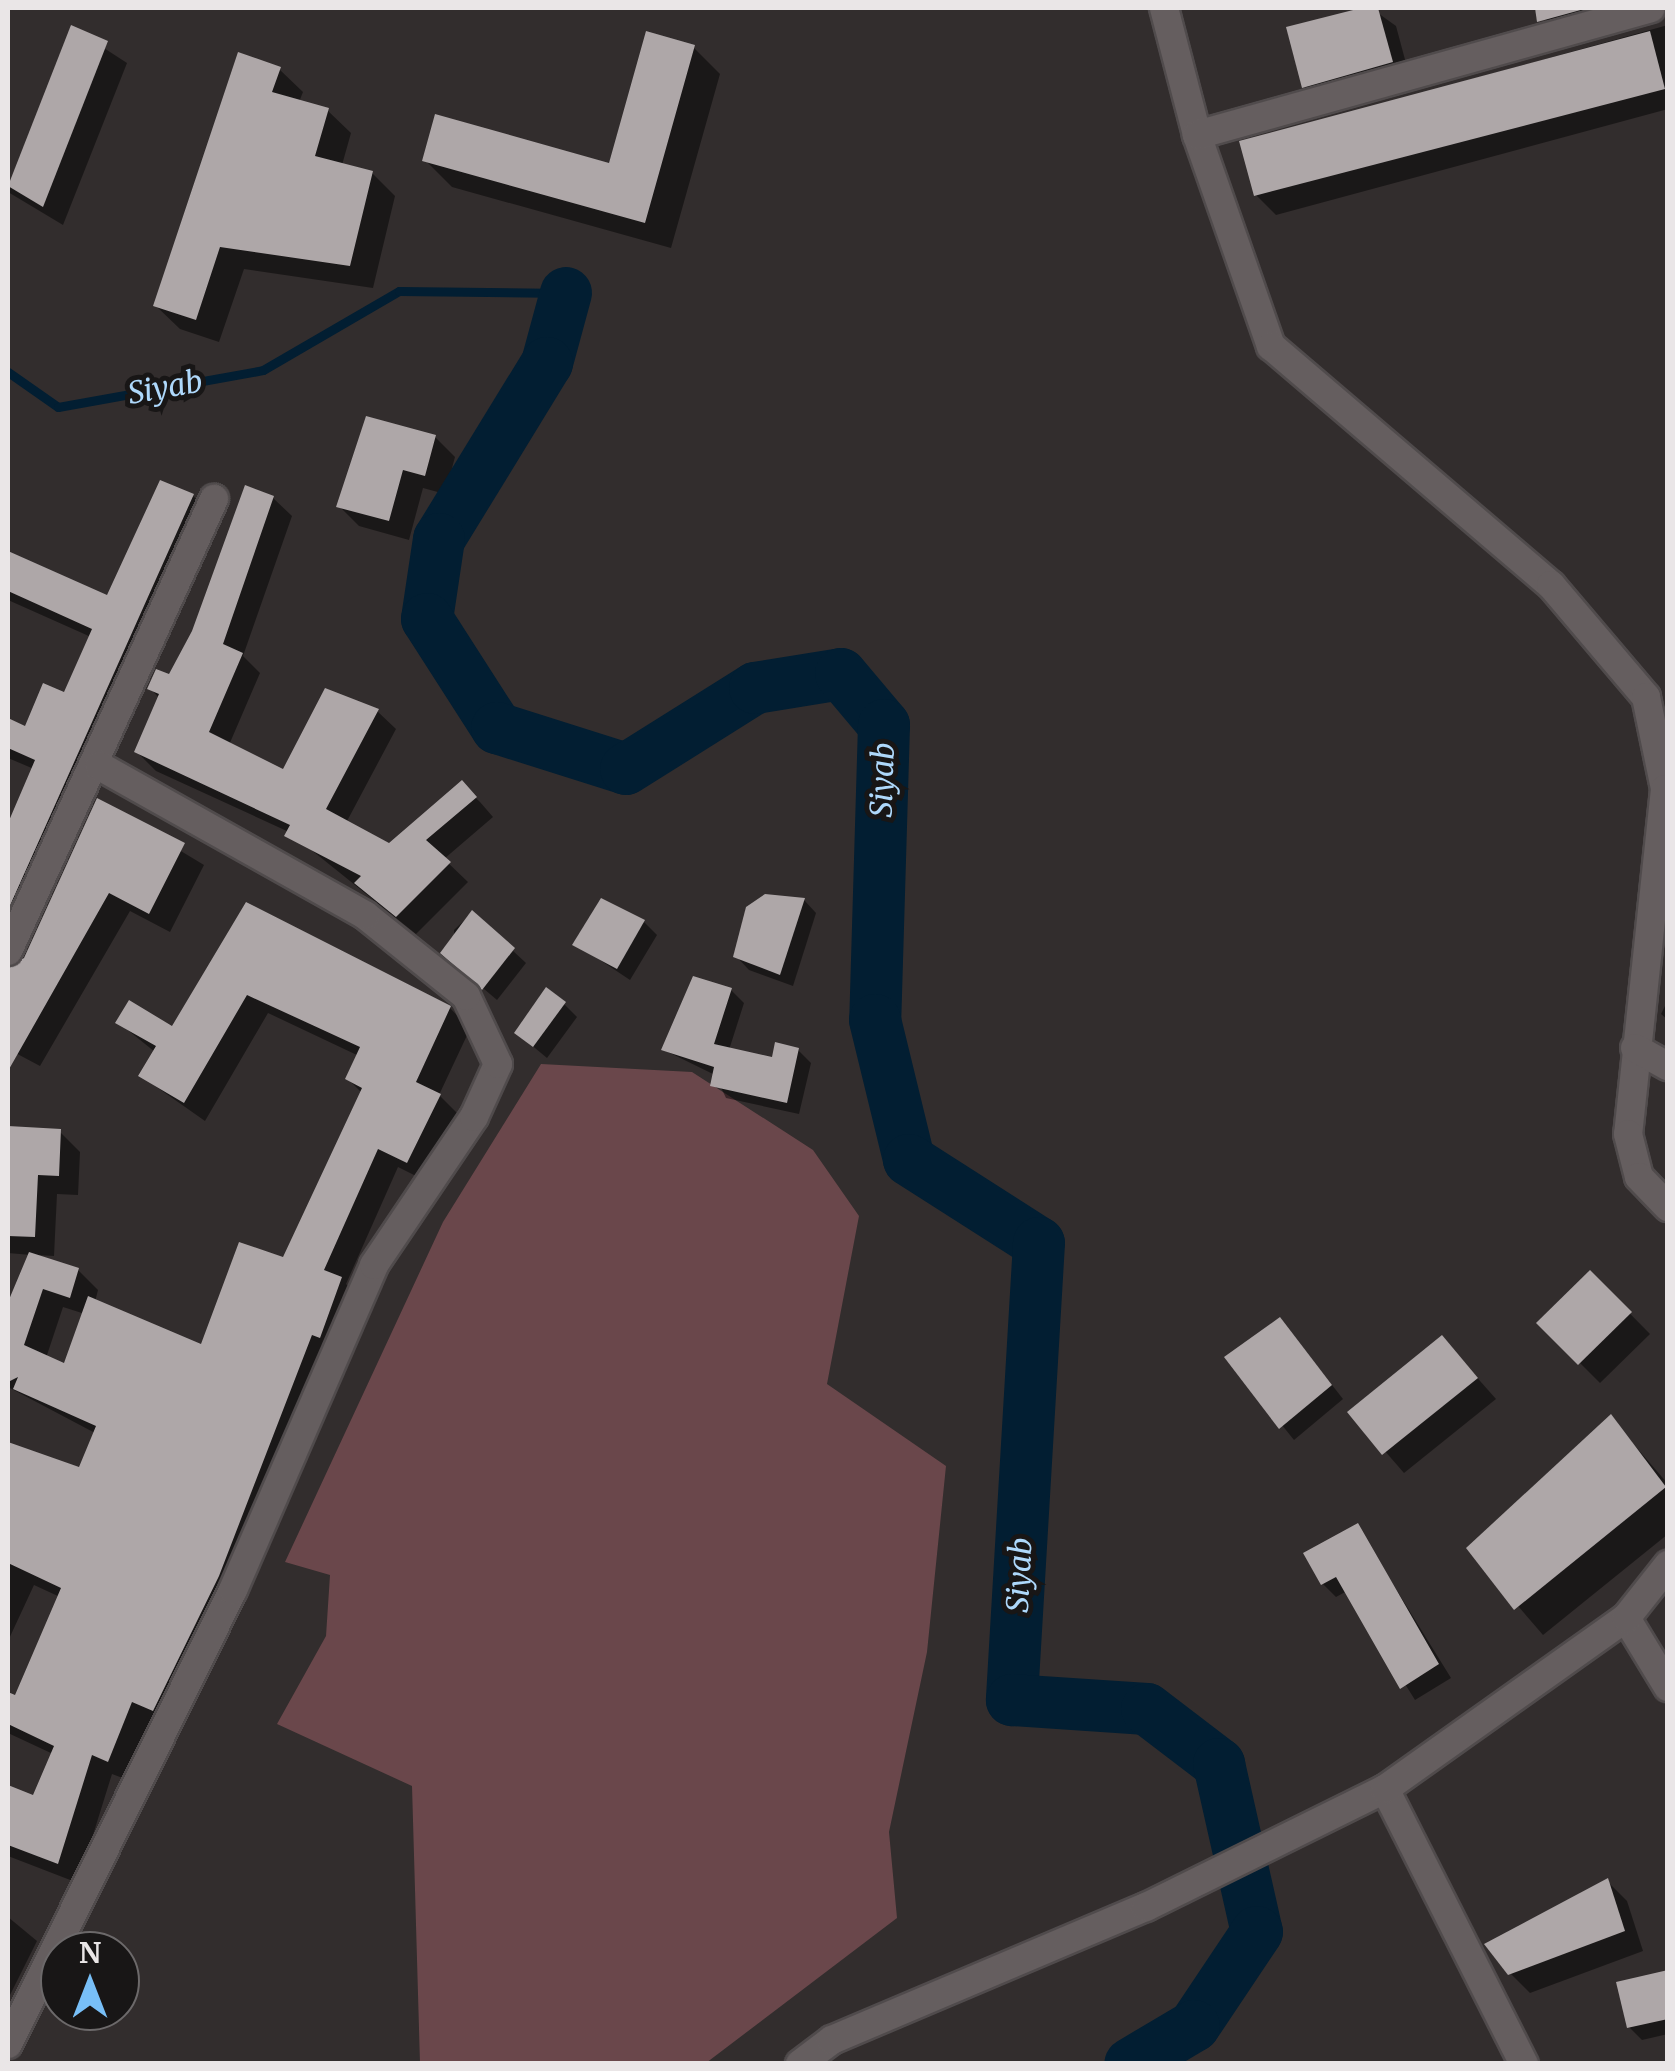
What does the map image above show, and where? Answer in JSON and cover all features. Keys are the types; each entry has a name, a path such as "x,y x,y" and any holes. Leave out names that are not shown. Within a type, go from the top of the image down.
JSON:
{"street":[{"path":"1164,8 1196,135 1271,346 1552,585 1646,697 1666,789 1628,1134 1639,1177 1668,1208"},
{"path":"1196,135 1651,8"},
{"path":"8,951 99,766 214,499"},
{"path":"8,2044 233,1590 374,1264 474,1117 498,1064 466,996 365,915 99,766"},
{"path":"1635,1048 1668,1066"},
{"path":"800,2064 832,2040 1146,1907 1385,1789 1626,1618 1668,1566"},
{"path":"1626,1618 1668,1687"},
{"path":"1385,1789 1524,2064"}],"shaded area":[{"path":"541,1064 692,1072 813,1150 859,1216 827,1384 946,1466 927,1652 889,1832 897,1918 706,2063 420,2063 412,1786 277,1724 326,1636 330,1575 285,1562 443,1222"}],"building":[{"path":"1361,8 1378,8 1393,62 1302,88 1286,27"},
{"path":"1535,8 1588,8 1537,22"},
{"path":"71,25 108,41 43,207 8,186"},
{"path":"646,31 695,45 645,223 422,161 435,114 609,163"},
{"path":"1650,31 1665,89 1254,196 1239,141"},
{"path":"238,52 281,67 272,92 329,108 315,156 373,171 350,266 220,247 196,320 153,306"},
{"path":"366,416 436,435 425,476 403,470 389,521 336,507"},
{"path":"160,480 194,494 8,910 8,823 35,760 8,748 8,718 25,726 43,683 64,692 92,629 8,591 8,551 107,595"},
{"path":"245,485 274,496 223,644 243,653 209,732 283,769 325,688 379,709 326,809 389,843 462,780 477,797 426,840 451,862 396,917 354,883 361,876 284,836 290,825 134,752 159,694 147,689 156,669 169,674 192,631"},
{"path":"97,798 185,843 149,914 109,893 8,1071 8,968 24,958"},
{"path":"765,894 805,898 780,975 733,957 746,907"},
{"path":"601,898 645,920 617,969 572,945"},
{"path":"246,902 451,1006 416,1082 441,1094 407,1163 378,1149 324,1270 342,1277 320,1338 312,1335 219,1576 153,1711 132,1702 108,1762 92,1755 58,1864 8,1845 8,1785 33,1795 54,1746 8,1724 8,1692 15,1695 61,1588 8,1563 8,1442 79,1467 96,1426 13,1389 18,1377 8,1382 8,1302 29,1252 79,1268 70,1298 43,1289 24,1345 64,1363 88,1296 201,1344 239,1242 283,1257 362,1088 345,1079 360,1047 247,995 184,1103 138,1076 156,1046 115,1023 129,1000 172,1026"},
{"path":"472,910 515,948 482,990 440,953"},
{"path":"693,976 732,988 714,1044 772,1057 775,1042 799,1048 787,1103 710,1086 714,1067 661,1050"},
{"path":"546,987 566,1002 533,1047 514,1033"},
{"path":"8,1126 61,1129 59,1176 38,1175 35,1237 8,1236"},
{"path":"1590,1270 1632,1312 1578,1365 1536,1323"},
{"path":"1280,1317 1332,1385 1279,1429 1224,1357"},
{"path":"1442,1335 1478,1378 1382,1455 1347,1412"},
{"path":"1611,1414 1666,1487 1514,1610 1466,1548"},
{"path":"1358,1523 1439,1664 1400,1689 1336,1577 1321,1585 1303,1553"},
{"path":"1608,1878 1625,1931 1508,1975 1484,1944"},
{"path":"1668,1970 1668,2019 1627,2028 1616,1982"}],"waterway":[{"name":"Siyab","path":"8,372 58,407 263,370 399,291 566,293"},
{"name":"Siyab","path":"566,293 547,363 439,539 427,619 497,728 626,769 755,688 841,674 884,725 875,1020 909,1160 1039,1243 1012,1700 1147,1709 1219,1764 1257,1932 1194,2026 1130,2064"}]}
